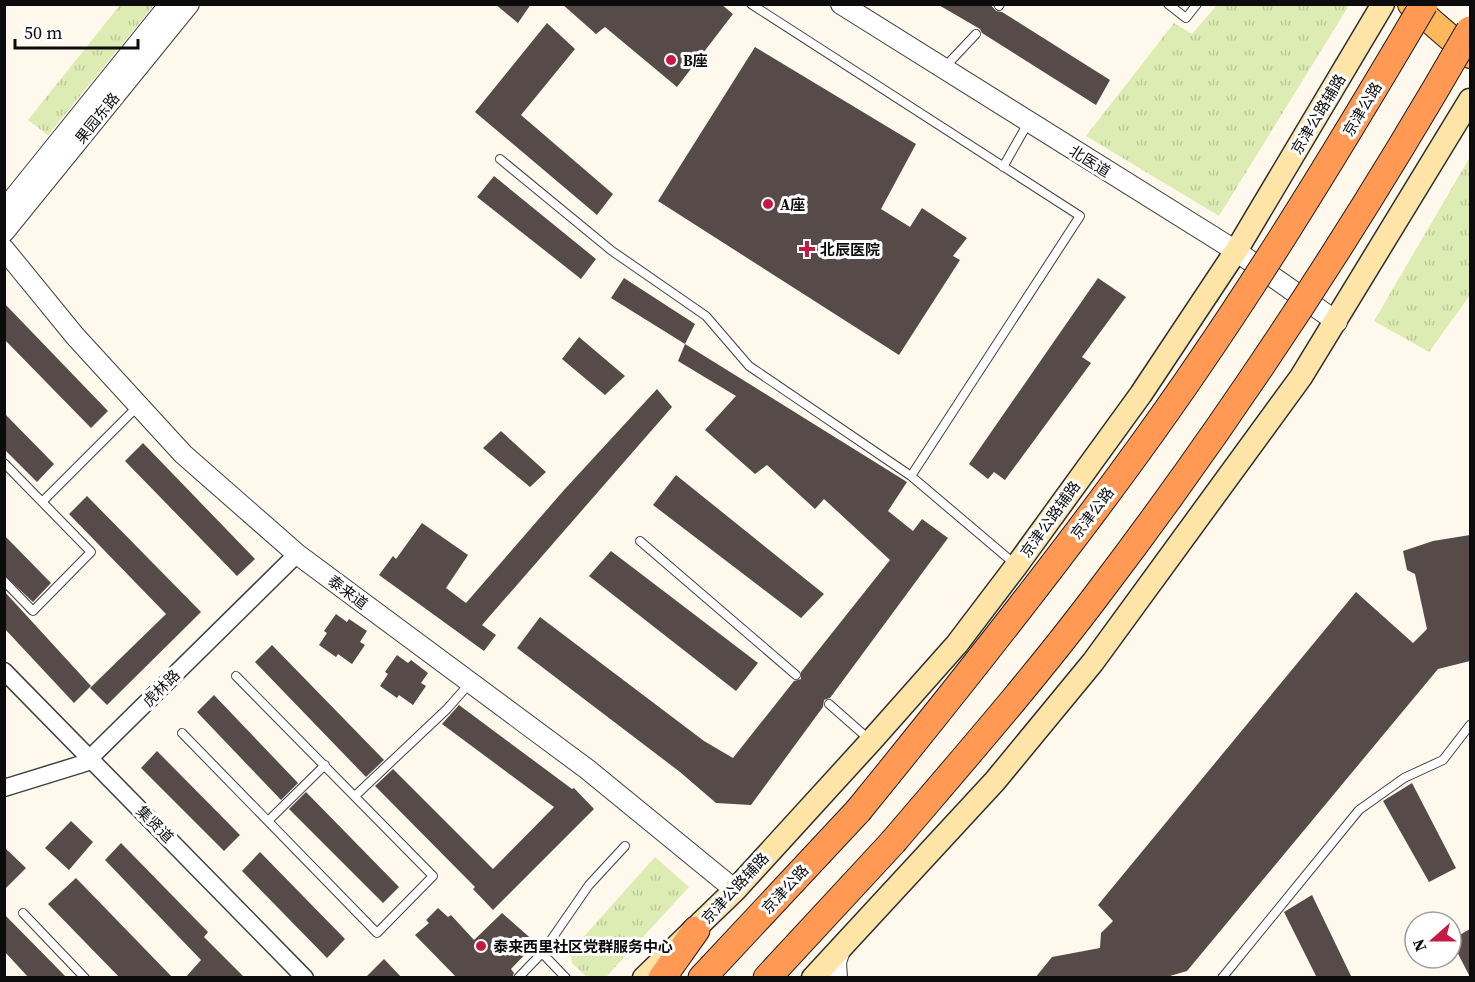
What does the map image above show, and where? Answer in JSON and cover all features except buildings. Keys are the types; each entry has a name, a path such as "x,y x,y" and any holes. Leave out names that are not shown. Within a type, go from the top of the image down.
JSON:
{"highway":[{"name":"京津公路","path":"702,978 858,811 1013,619 1140,450 1304,204 1424,4"},
{"path":"767,978 893,842 1061,641 1203,449 1384,177 1470,30"},
{"path":"662,978 696,930"}],"main road":[{"name":"京津公路辅路","path":"644,978 735,890 871,741 957,644 1017,566 1141,394 1236,251 1383,4"},
{"path":"1411,4 1470,55"},
{"path":"813,978 995,782 1093,663 1301,378 1470,100"}],"street":[{"name":"果园东路","path":"4,210 170,4"},
{"name":"果园东路","path":"4,232 189,4"},
{"name":"北医道","path":"841,4 1236,251 1337,322"},
{"name":"泰来道","path":"4,249 75,336 183,454 297,554 587,769 735,890"},
{"name":"虎林路","path":"4,788 88,761 297,554"},
{"name":"集贤道","path":"4,671 293,978"},
{"name":"集贤道","path":"4,682 88,761 305,978"},
{"path":"837,978 836,962 841,947"}],"lane":[{"path":"751,4 1080,216 911,476"},
{"path":"1168,4 1186,18 1197,4"},
{"path":"943,69 976,34"},
{"path":"1003,167 1028,123"},
{"path":"500,159 612,251 706,316 749,366 911,476 1017,566"},
{"path":"42,502 139,406"},
{"path":"4,463 91,552 33,610 4,581"},
{"path":"640,541 796,675"},
{"path":"182,733 377,933 434,876 236,676"},
{"path":"356,795 447,709 470,683"},
{"path":"829,704 871,741"},
{"path":"1222,978 1359,810 1404,778 1443,759 1470,725"},
{"path":"268,821 326,765"},
{"path":"519,978 542,952 573,905 625,846"},
{"path":"23,913 84,978"},
{"path":"542,952 567,978"}],"green space":[{"path":"1348,4 1219,216 1086,136 1174,23 1192,34 1217,5"},
{"path":"120,5 154,5 48,135 28,120"},
{"path":"1470,157 1470,295 1429,352 1374,321"},
{"path":"655,857 689,887 606,977 587,977 572,963 570,952"}],"place":[{"name":"B座","path":"671,60"},
{"name":"A座","path":"768,204"},
{"name":"北辰医院","path":"807,249"},
{"name":"泰来西里社区党群服务中心","path":"481,946"}]}
